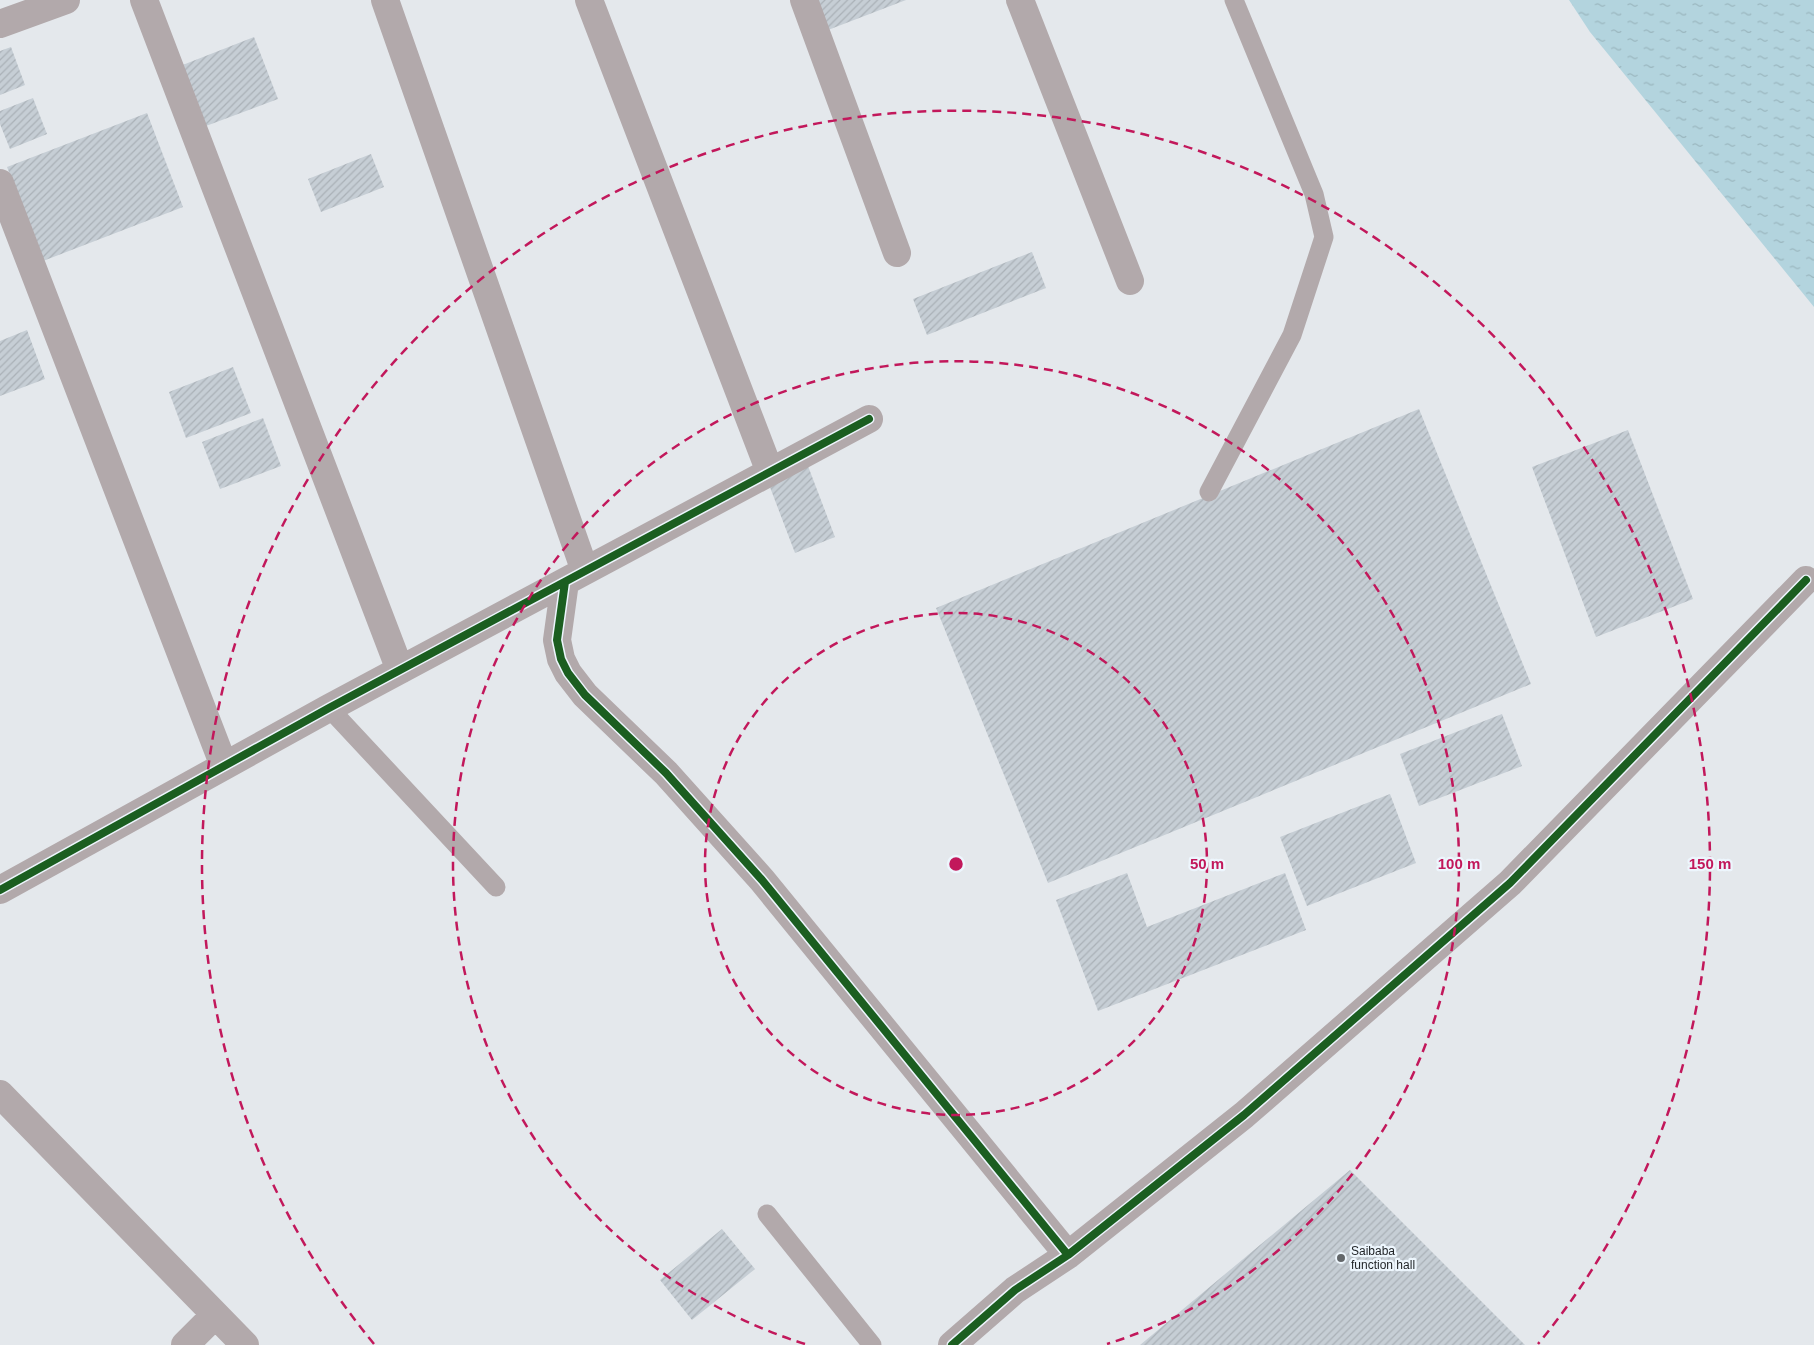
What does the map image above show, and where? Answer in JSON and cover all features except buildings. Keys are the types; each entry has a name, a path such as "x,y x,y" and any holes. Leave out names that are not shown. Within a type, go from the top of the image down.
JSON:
{"street":[{"path":"0,24 66,0"},
{"path":"144,0 400,670"},
{"path":"385,0 575,577 558,640 560,658 568,673 584,695 666,773 762,880 1068,1255"},
{"path":"589,0 770,472"},
{"path":"804,0 897,254"},
{"path":"1020,0 1130,281"},
{"path":"0,183 224,766"},
{"path":"0,890 329,708 869,419"},
{"path":"952,1345 1015,1290 1068,1255 1244,1115 1510,883 1806,580"},
{"path":"0,1094 245,1345"},
{"path":"185,1345 215,1315"}],"lane":[{"path":"1209,492 1292,335 1324,237 1314,194 1234,0"},
{"path":"329,708 496,887"},
{"path":"767,1214 872,1345"}],"water":[{"path":"1569,0 1814,0 1814,307 1590,32"}],"cycle path":[{"path":"0,890 329,708 869,419"},
{"path":"952,1345 1015,1290 1068,1255 1244,1115 1510,883 1806,580"},
{"path":"565,582 557,640 561,659 568,673 585,695 666,773 762,880 1068,1255"}],"place":[{"name":"Saibaba function hall","path":"1341,1258"}]}
